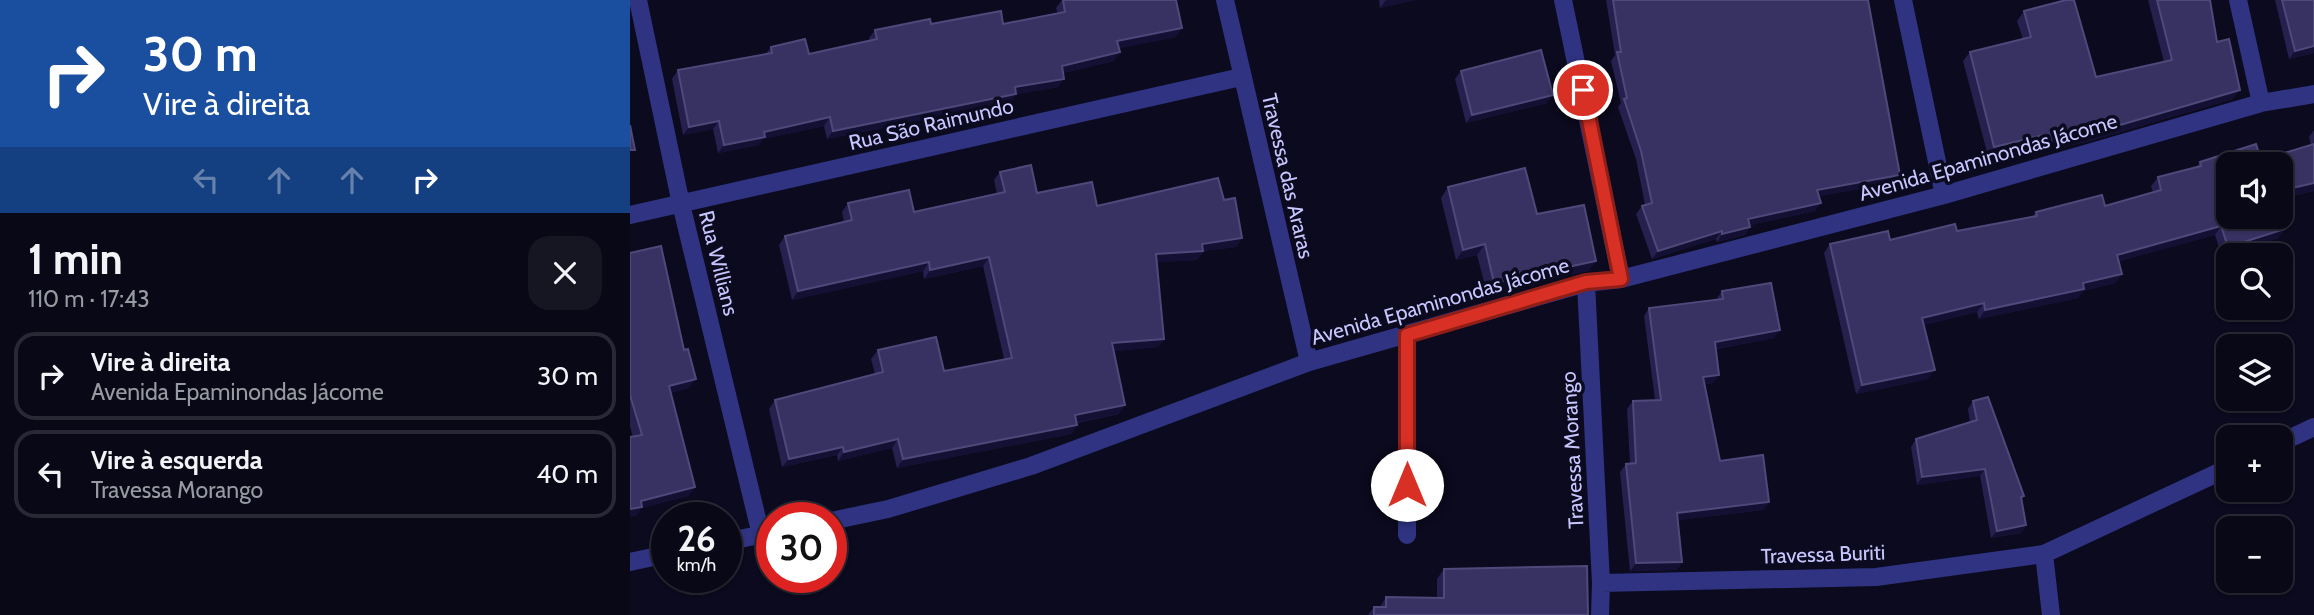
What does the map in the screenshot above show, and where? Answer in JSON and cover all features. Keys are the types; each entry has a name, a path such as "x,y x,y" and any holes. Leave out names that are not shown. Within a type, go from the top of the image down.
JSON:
{"street":[{"name":"Rua Willians","path":"638,0 681,204 759,502"},
{"name":"Travessa das Araras","path":"1225,0 1309,362"},
{"path":"1563,0 1621,279"},
{"path":"1903,0 1944,195"},
{"path":"2238,0 2261,103"},
{"name":"Rua São Raimundo","path":"630,215 1241,77"},
{"name":"Avenida Epaminondas Jácome","path":"847,517 888,509 1031,466 1309,362 1586,282 1621,279 1944,195 2261,103 2314,94"},
{"name":"Travessa Morango","path":"1586,282 1601,583 1600,615"},
{"path":"1407,335 1407,535"},
{"path":"2293,437 2314,427"},
{"name":"Travessa Buriti","path":"1601,583 1876,577 2044,554 2216,474"},
{"path":"2044,554 2051,615"},
{"path":"630,562 651,557"}],"building":[{"path":"1063,0 1176,0 1182,28 1117,41 1120,52 1062,66 1064,79 1015,87 1016,94 833,131 830,117 764,132 765,137 724,145 719,121 689,127 678,70 772,53 771,47 805,39 809,54 877,39 875,30 930,19 931,24 1001,11 1003,24 1065,12"},
{"path":"1613,0 1868,0 1900,175 1817,190 1821,203 1748,219 1750,227 1722,234 1722,231 1658,251 1642,206 1652,203 1641,151 1624,99 1627,98 1617,52 1621,52"},
{"path":"2074,0 2096,77 2172,60 2157,0 2210,0 2217,42 2229,39 2240,90 2096,132 2046,143 2044,135 1994,147 1970,52 2031,37 2024,11"},
{"path":"2282,0 2314,0 2314,46 2295,51"},
{"path":"1541,50 1553,95 1472,115 1461,71"},
{"path":"630,125 635,150 630,150"},
{"path":"2256,144 2258,152 2231,152"},
{"path":"2314,144 2314,183 2293,188 2293,152 2288,152"},
{"path":"2216,157 2216,227 2117,255 2122,274 2083,283 2084,289 1985,310 1984,303 1922,318 1935,370 1862,385 1830,244 1888,231 1890,240 1955,224 1957,231 2037,216 2036,212 2102,195 2105,206 2161,190 2158,177 2201,166 2200,162"},
{"path":"1031,165 1037,193 1092,182 1097,206 1218,178 1224,200 1235,198 1242,238 1202,244 1203,251 1156,254 1164,339 1112,343 1125,405 1075,415 1077,425 903,459 898,439 844,452 843,447 789,459 775,400 883,372 878,350 936,337 944,371 1012,358 989,257 930,270 929,262 798,291 785,236 852,220 848,203 909,190 914,212 1005,192 1000,172"},
{"path":"1525,168 1537,214 1584,205 1596,261 1494,283 1485,244 1463,250 1448,187"},
{"path":"2222,229 2285,229 2241,243 2227,243"},
{"path":"661,246 684,350 688,349 696,379 669,386 695,487 641,501 642,507 630,509 630,437 642,435 630,395 630,253"},
{"path":"1771,283 1780,330 1715,342 1719,375 1703,377 1720,461 1763,455 1769,502 1677,513 1682,562 1636,563 1626,464 1636,463 1633,401 1661,400 1649,308 1723,299 1722,291"},
{"path":"1988,397 2024,496 2021,497 2026,525 1997,531 1985,469 1922,477 1916,439 1977,420 1973,401"},
{"path":"1587,566 1588,615 1374,615 1374,607 1386,607 1386,597 1444,598 1444,569"}],"route":[{"path":"1407,485 1407,335 1586,282 1621,279 1583,90"}]}
